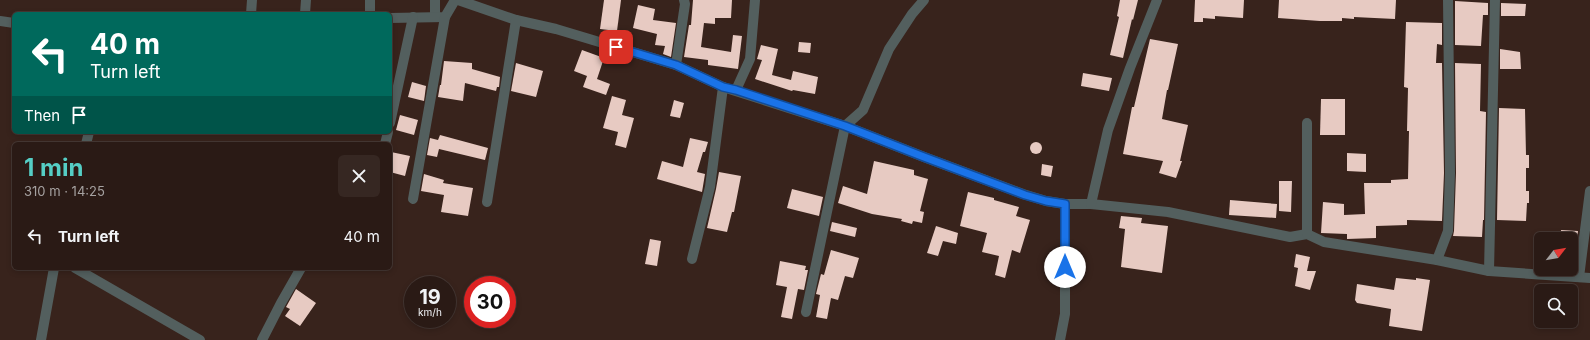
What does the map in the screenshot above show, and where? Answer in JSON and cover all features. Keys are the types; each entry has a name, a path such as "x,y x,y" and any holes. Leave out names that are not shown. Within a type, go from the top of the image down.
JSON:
{"street":[{"path":"251,12 252,0"},
{"path":"305,12 306,0"},
{"path":"370,0 370,12"},
{"path":"413,199 440,17 435,0"},
{"path":"392,18 440,17 455,0"},
{"path":"458,0 516,20 556,29 676,65 723,87 845,126 1023,194 1046,201 1065,204 1091,204 1168,212 1290,237 1307,234 1324,242 1437,260 1489,271 1590,278"},
{"path":"676,65 685,4 684,0"},
{"path":"736,90 750,59 754,0"},
{"path":"806,312 845,126 863,110 889,49 912,14 924,0"},
{"path":"1091,204 1108,130 1130,68 1157,0"},
{"path":"1437,260 1448,231 1450,173 1448,0"},
{"path":"1489,271 1494,0"},
{"path":"392,115 413,17"},
{"path":"486,202 516,20"},
{"path":"0,21 12,23"},
{"path":"692,259 710,187 723,87"},
{"path":"1307,123 1307,234"},
{"path":"1579,277 1590,191"},
{"path":"1060,340 1064,314 1065,204"},
{"path":"41,340 54,270"},
{"path":"78,270 200,340"},
{"path":"262,340 280,303 301,270"}],"building":[{"path":"604,0 621,0 617,31 600,29"},
{"path":"693,0 732,0 731,18 715,18 715,24 704,23 701,47 731,52 733,35 742,36 738,69 708,65 708,60 684,57 689,25 691,25"},
{"path":"1120,0 1138,0 1123,58 1110,55 1119,17 1117,16"},
{"path":"1195,0 1244,0 1243,18 1215,16 1215,19 1203,18 1203,22 1194,22"},
{"path":"1279,0 1396,0 1395,19 1354,17 1354,19 1342,18 1342,21 1320,21 1278,18"},
{"path":"1455,1 1488,3 1488,15 1483,15 1481,46 1455,45"},
{"path":"1501,3 1526,4 1525,16 1501,16"},
{"path":"638,5 655,9 653,20 676,23 671,57 663,54 665,46 655,45 657,34 633,28"},
{"path":"1406,22 1442,23 1442,45 1437,44 1436,63 1442,63 1444,173 1442,221 1407,220 1407,225 1376,226 1376,238 1347,239 1347,234 1321,233 1323,202 1344,204 1344,215 1365,214 1364,183 1391,183 1391,180 1408,179 1408,88 1404,87"},
{"path":"1150,39 1178,44 1162,119 1188,125 1180,161 1182,161 1176,178 1159,173 1163,161 1123,154 1132,107 1134,107"},
{"path":"799,42 811,43 810,53 798,52"},
{"path":"761,45 778,49 772,75 791,80 793,71 818,77 815,94 792,91 755,79 762,60 757,59"},
{"path":"1500,49 1520,52 1521,69 1500,69"},
{"path":"582,50 604,58 597,79 610,84 606,95 583,87 587,76 574,71"},
{"path":"444,61 472,63 472,69 500,77 499,87 497,87 496,91 465,83 463,101 438,97"},
{"path":"516,63 543,71 536,97 511,91"},
{"path":"1455,63 1481,64 1480,111 1486,112 1484,220 1482,237 1453,236 1456,173"},
{"path":"1083,73 1112,78 1109,91 1081,86"},
{"path":"412,82 426,86 424,101 408,97"},
{"path":"612,96 626,100 622,115 634,118 626,148 615,145 618,132 603,128"},
{"path":"1321,99 1345,99 1345,135 1320,135"},
{"path":"674,100 684,103 680,118 670,116"},
{"path":"1499,108 1525,109 1526,155 1529,155 1529,168 1526,168 1526,191 1529,191 1529,203 1527,203 1526,221 1497,220"},
{"path":"400,115 418,120 414,135 396,130"},
{"path":"440,135 488,148 485,160 439,149 437,157 427,155 430,138 438,140"},
{"path":"690,138 708,142 705,152 703,152 697,172 705,174 702,192 657,179 662,161 683,167"},
{"path":"1036,142 1040,144 1042,148 1040,152 1036,154 1032,152 1030,148 1032,144"},
{"path":"392,152 410,156 405,176 392,173"},
{"path":"1347,153 1366,154 1366,172 1347,171"},
{"path":"874,161 914,170 914,175 928,179 920,211 924,212 922,223 913,221 912,224 901,221 902,219 872,214 838,203 843,186 867,194"},
{"path":"1042,164 1053,166 1051,177 1041,175"},
{"path":"719,172 741,176 734,212 732,212 727,232 707,228"},
{"path":"424,174 444,180 443,183 473,188 468,216 441,212 444,195 421,191"},
{"path":"1279,181 1292,181 1291,212 1279,211"},
{"path":"792,189 823,197 819,216 787,208"},
{"path":"968,192 994,198 994,200 1019,207 1016,216 1030,220 1020,253 1012,250 1005,278 995,275 999,256 982,252 987,233 960,226"},
{"path":"1230,200 1277,204 1276,218 1229,215"},
{"path":"1121,216 1142,218 1141,223 1168,226 1162,273 1121,267 1125,229 1119,228"},
{"path":"832,222 857,228 855,237 830,231"},
{"path":"936,226 958,233 956,244 943,241 938,256 927,253"},
{"path":"1561,230 1578,231 1578,232 1561,232"},
{"path":"650,239 661,241 657,266 645,264"},
{"path":"831,250 859,258 853,278 845,276 838,300 831,298 827,319 816,317 820,295 816,294 821,274 824,275"},
{"path":"1296,254 1310,257 1307,271 1316,271 1310,290 1295,286 1298,268 1294,267"},
{"path":"780,261 806,266 805,270 808,270 804,290 798,289 792,319 781,317 787,287 776,285"},
{"path":"1396,278 1430,280 1422,331 1389,326 1391,309 1357,303 1355,300 1357,284 1394,290"},
{"path":"296,289 316,303 300,326 285,316 290,309 286,307"}],"route":[{"path":"616,47 676,65 723,87 845,126 1023,194 1046,201 1065,204 1065,267"}]}
